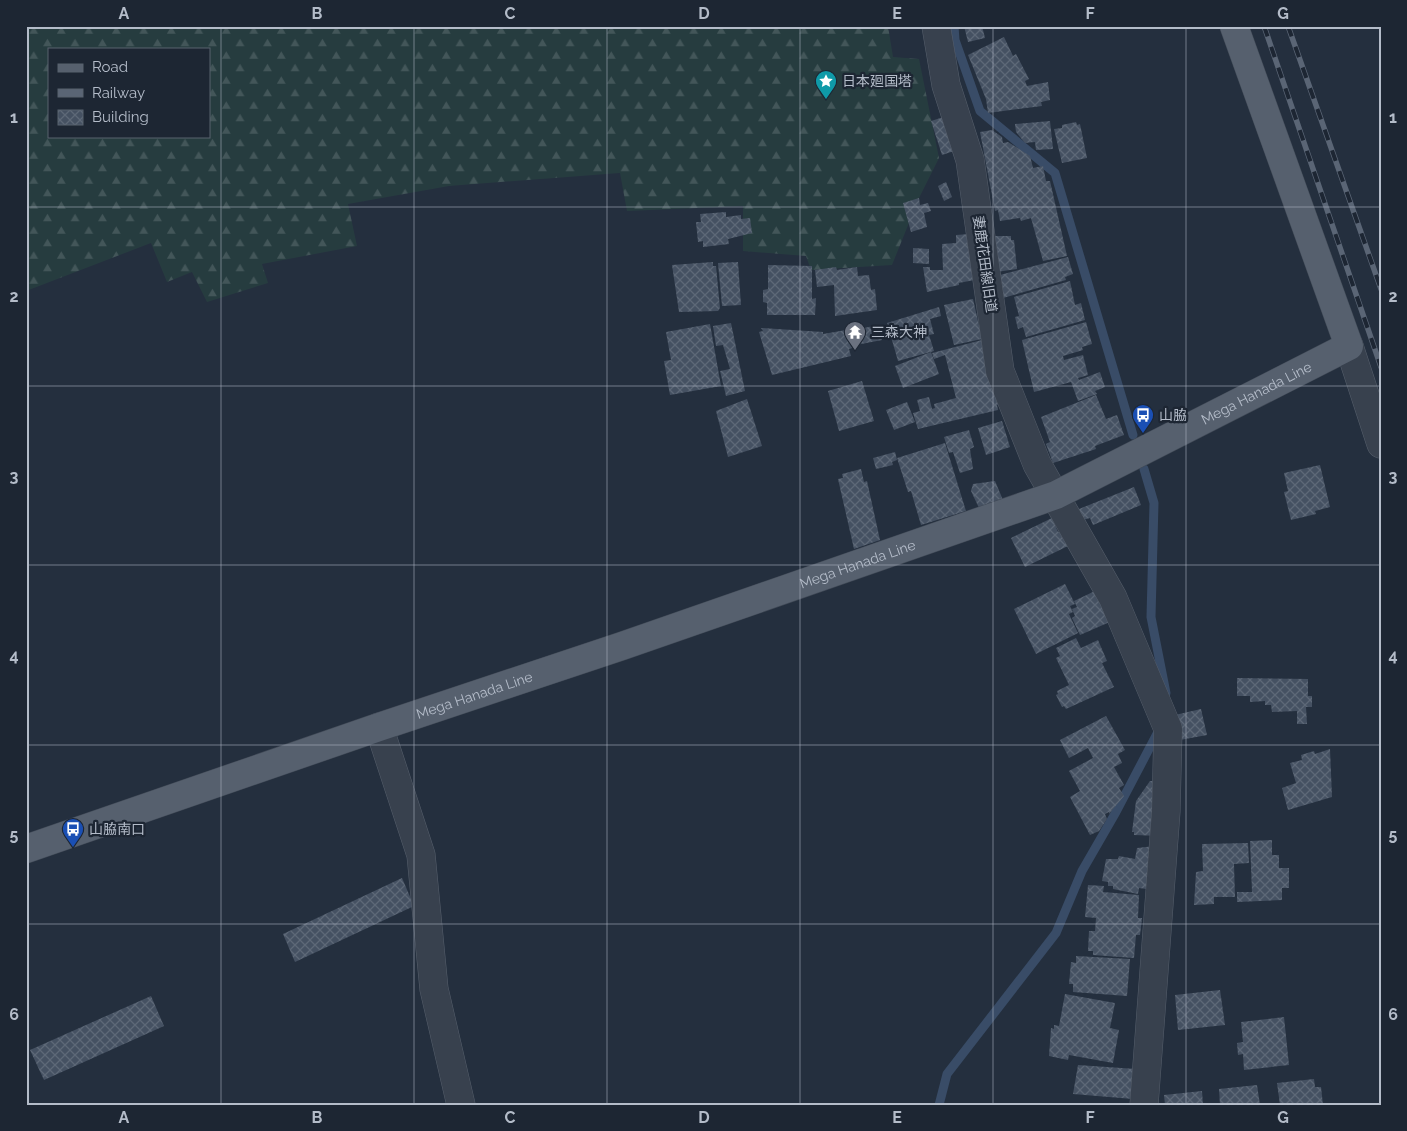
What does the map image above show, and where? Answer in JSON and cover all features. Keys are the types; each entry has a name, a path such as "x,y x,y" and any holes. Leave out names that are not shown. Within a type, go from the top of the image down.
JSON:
{"main road":[{"path":"1234,26 1349,346"},
{"name":"Mega Hanada Line","path":"26,849 379,727 622,646 1056,495 1349,346"}],"street":[{"name":"妻鹿花田線旧道","path":"936,26 946,85 970,160 1000,371 1037,464 1114,598 1168,729 1166,811 1144,1105"},
{"path":"1349,346 1381,444"},
{"path":"379,727 421,855 434,989 461,1105"}],"green space":[{"path":"26,26 888,26 893,57 919,59 939,158 919,198 892,265 811,270 806,256 743,251 743,206 627,211 620,173 449,186 348,204 357,246 262,264 268,283 207,302 192,272 167,282 151,243 26,291"}],"building":[{"path":"964,26 982,26 985,38 968,42"},
{"path":"1004,37 1013,56 1016,54 1029,79 1025,81 1027,86 1048,82 1050,100 1041,102 1042,106 988,113 986,99 968,55"},
{"path":"950,115 960,149 942,155 931,121"},
{"path":"1050,121 1053,149 1036,150 1035,142 1025,143 1016,132 1015,124"},
{"path":"1076,122 1077,125 1080,124 1087,158 1062,163 1054,129"},
{"path":"992,130 1002,137 1003,143 1008,142 1030,156 1033,168 1043,166 1046,181 1050,181 1067,256 1043,261 1031,218 1021,221 1020,218 1000,221 998,210 995,211 980,132"},
{"path":"946,182 952,197 944,201 938,186"},
{"path":"919,198 920,205 928,203 931,211 924,213 927,227 911,232 903,203"},
{"path":"726,212 726,217 741,215 741,219 750,218 752,233 728,239 729,244 703,247 703,241 698,242 696,222 701,222 700,214"},
{"path":"970,234 974,280 927,292 923,267 930,267 930,270 943,270 942,244 956,243 956,235"},
{"path":"995,236 1011,236 1011,240 1014,240 1017,269 996,272"},
{"path":"913,248 929,249 929,264 913,263"},
{"path":"1068,257 1073,274 1065,277 1066,280 1003,298 996,276"},
{"path":"713,262 713,266 716,266 720,308 718,311 679,312 672,265"},
{"path":"738,262 741,305 722,306 718,263"},
{"path":"768,265 812,266 812,299 816,298 815,315 767,315 767,303 763,302 763,290 768,289"},
{"path":"836,267 837,270 857,267 858,276 869,275 871,290 875,289 877,310 835,316 834,285 817,287 815,270"},
{"path":"1070,281 1075,305 1081,303 1085,320 1026,337 1023,327 1018,329 1015,317 1019,316 1014,297"},
{"path":"973,299 982,339 954,345 944,305"},
{"path":"939,307 941,316 930,319 934,334 929,335 934,351 898,361 887,323"},
{"path":"1086,322 1092,344 1082,347 1083,350 1063,356 1064,360 1083,355 1088,375 1078,378 1079,380 1100,372 1105,387 1095,391 1097,394 1078,401 1071,382 1034,392 1022,340"},
{"path":"731,323 745,391 726,396 720,371 730,369 723,345 716,346 713,326"},
{"path":"710,324 721,386 670,395 664,361 671,360 666,332"},
{"path":"879,325 882,340 851,346 848,331"},
{"path":"761,328 823,332 823,334 846,330 852,348 849,349 851,356 772,375 759,332 763,331"},
{"path":"982,340 999,404 997,405 998,410 918,429 913,413 920,411 917,400 929,397 932,409 935,408 934,404 956,398 945,355 934,359 932,353"},
{"path":"931,352 939,374 903,388 895,366"},
{"path":"862,381 874,421 839,431 828,391"},
{"path":"1096,395 1106,419 1117,415 1124,435 1095,446 1096,449 1053,463 1046,444 1050,442 1041,417"},
{"path":"747,399 762,446 728,457 716,411"},
{"path":"907,402 915,422 894,430 886,410"},
{"path":"1002,421 1010,447 986,455 978,428"},
{"path":"969,430 974,447 970,449 973,469 960,473 953,452 949,453 944,437"},
{"path":"945,443 966,511 921,525 911,491 908,492 897,458"},
{"path":"895,452 897,460 892,462 893,465 876,469 873,458"},
{"path":"1320,465 1330,507 1315,511 1316,514 1291,520 1284,492 1288,491 1284,473"},
{"path":"861,469 864,482 867,481 880,540 854,549 838,479 843,478 842,474"},
{"path":"995,481 1003,500 979,508 971,491 973,484"},
{"path":"1134,487 1141,505 1093,525 1090,518 1083,520 1079,509"},
{"path":"1052,518 1058,532 1062,530 1070,545 1025,567 1011,538"},
{"path":"1065,584 1075,604 1070,606 1073,612 1069,614 1078,633 1036,654 1014,609"},
{"path":"1097,590 1112,621 1080,635 1072,618 1075,616 1072,609 1077,607 1074,601"},
{"path":"1076,638 1081,648 1098,640 1107,661 1102,663 1114,687 1066,709 1064,706 1062,707 1056,695 1058,694 1057,691 1069,685 1056,658 1060,656 1056,648"},
{"path":"1237,678 1308,679 1308,696 1312,696 1312,707 1306,707 1307,724 1297,724 1297,711 1272,712 1271,705 1265,705 1265,701 1250,702 1250,696 1237,696"},
{"path":"1201,709 1207,735 1180,740 1175,715"},
{"path":"1106,716 1125,750 1118,754 1122,763 1114,767 1124,785 1119,788 1124,796 1109,814 1109,812 1105,814 1107,819 1099,831 1090,835 1070,797 1080,791 1069,771 1093,758 1088,748 1069,758 1060,740"},
{"path":"1330,749 1332,797 1288,810 1282,788 1296,783 1290,763 1302,760 1301,755 1314,751 1315,754"},
{"path":"1150,781 1163,781 1161,836 1134,835 1134,832 1132,832 1136,801"},
{"path":"1272,840 1272,855 1279,855 1279,868 1289,868 1289,888 1282,888 1282,900 1237,902 1237,892 1252,892 1250,841"},
{"path":"1248,843 1249,863 1234,864 1235,897 1214,897 1214,904 1194,905 1196,872 1203,871 1202,844"},
{"path":"1155,846 1154,890 1139,888 1138,894 1113,889 1113,886 1108,886 1108,882 1102,881 1106,859 1118,859 1119,856 1135,859 1137,848"},
{"path":"402,878 414,906 295,962 283,934"},
{"path":"1088,885 1104,886 1103,892 1139,895 1138,918 1142,918 1140,935 1136,935 1134,958 1093,955 1093,951 1088,951 1089,931 1095,931 1096,918 1085,917"},
{"path":"1076,956 1130,959 1127,996 1073,992 1073,984 1069,984 1071,962 1076,963"},
{"path":"1220,990 1225,1025 1178,1030 1175,995"},
{"path":"1065,994 1115,1003 1110,1028 1119,1030 1113,1063 1069,1055 1068,1060 1049,1056 1051,1028 1054,1029 1054,1025 1059,1026"},
{"path":"151,996 164,1026 44,1080 30,1050"},
{"path":"1284,1017 1289,1065 1244,1070 1243,1054 1238,1055 1237,1043 1243,1042 1241,1022"},
{"path":"1078,1065 1136,1069 1133,1099 1073,1094"},
{"path":"1314,1079 1315,1087 1321,1087 1323,1105 1280,1105 1277,1083"},
{"path":"1257,1085 1260,1105 1220,1105 1219,1089"},
{"path":"1202,1091 1203,1105 1165,1105 1164,1095"}],"waterway":[{"path":"954,26 955,40 980,111 1055,173 1133,435"},
{"path":"1144,469 1154,503 1151,617 1166,693"},
{"path":"939,1105 947,1074 1056,933 1082,871 1116,812 1160,728"}],"railway":[{"path":"1264,26 1381,367"},
{"path":"1288,26 1381,289"}],"place":[{"name":"日本廻国塔","path":"826,100"},
{"name":"三森大神","path":"855,351"},
{"name":"山脇","path":"1143,434"},
{"name":"山脇南口","path":"73,848"}]}
